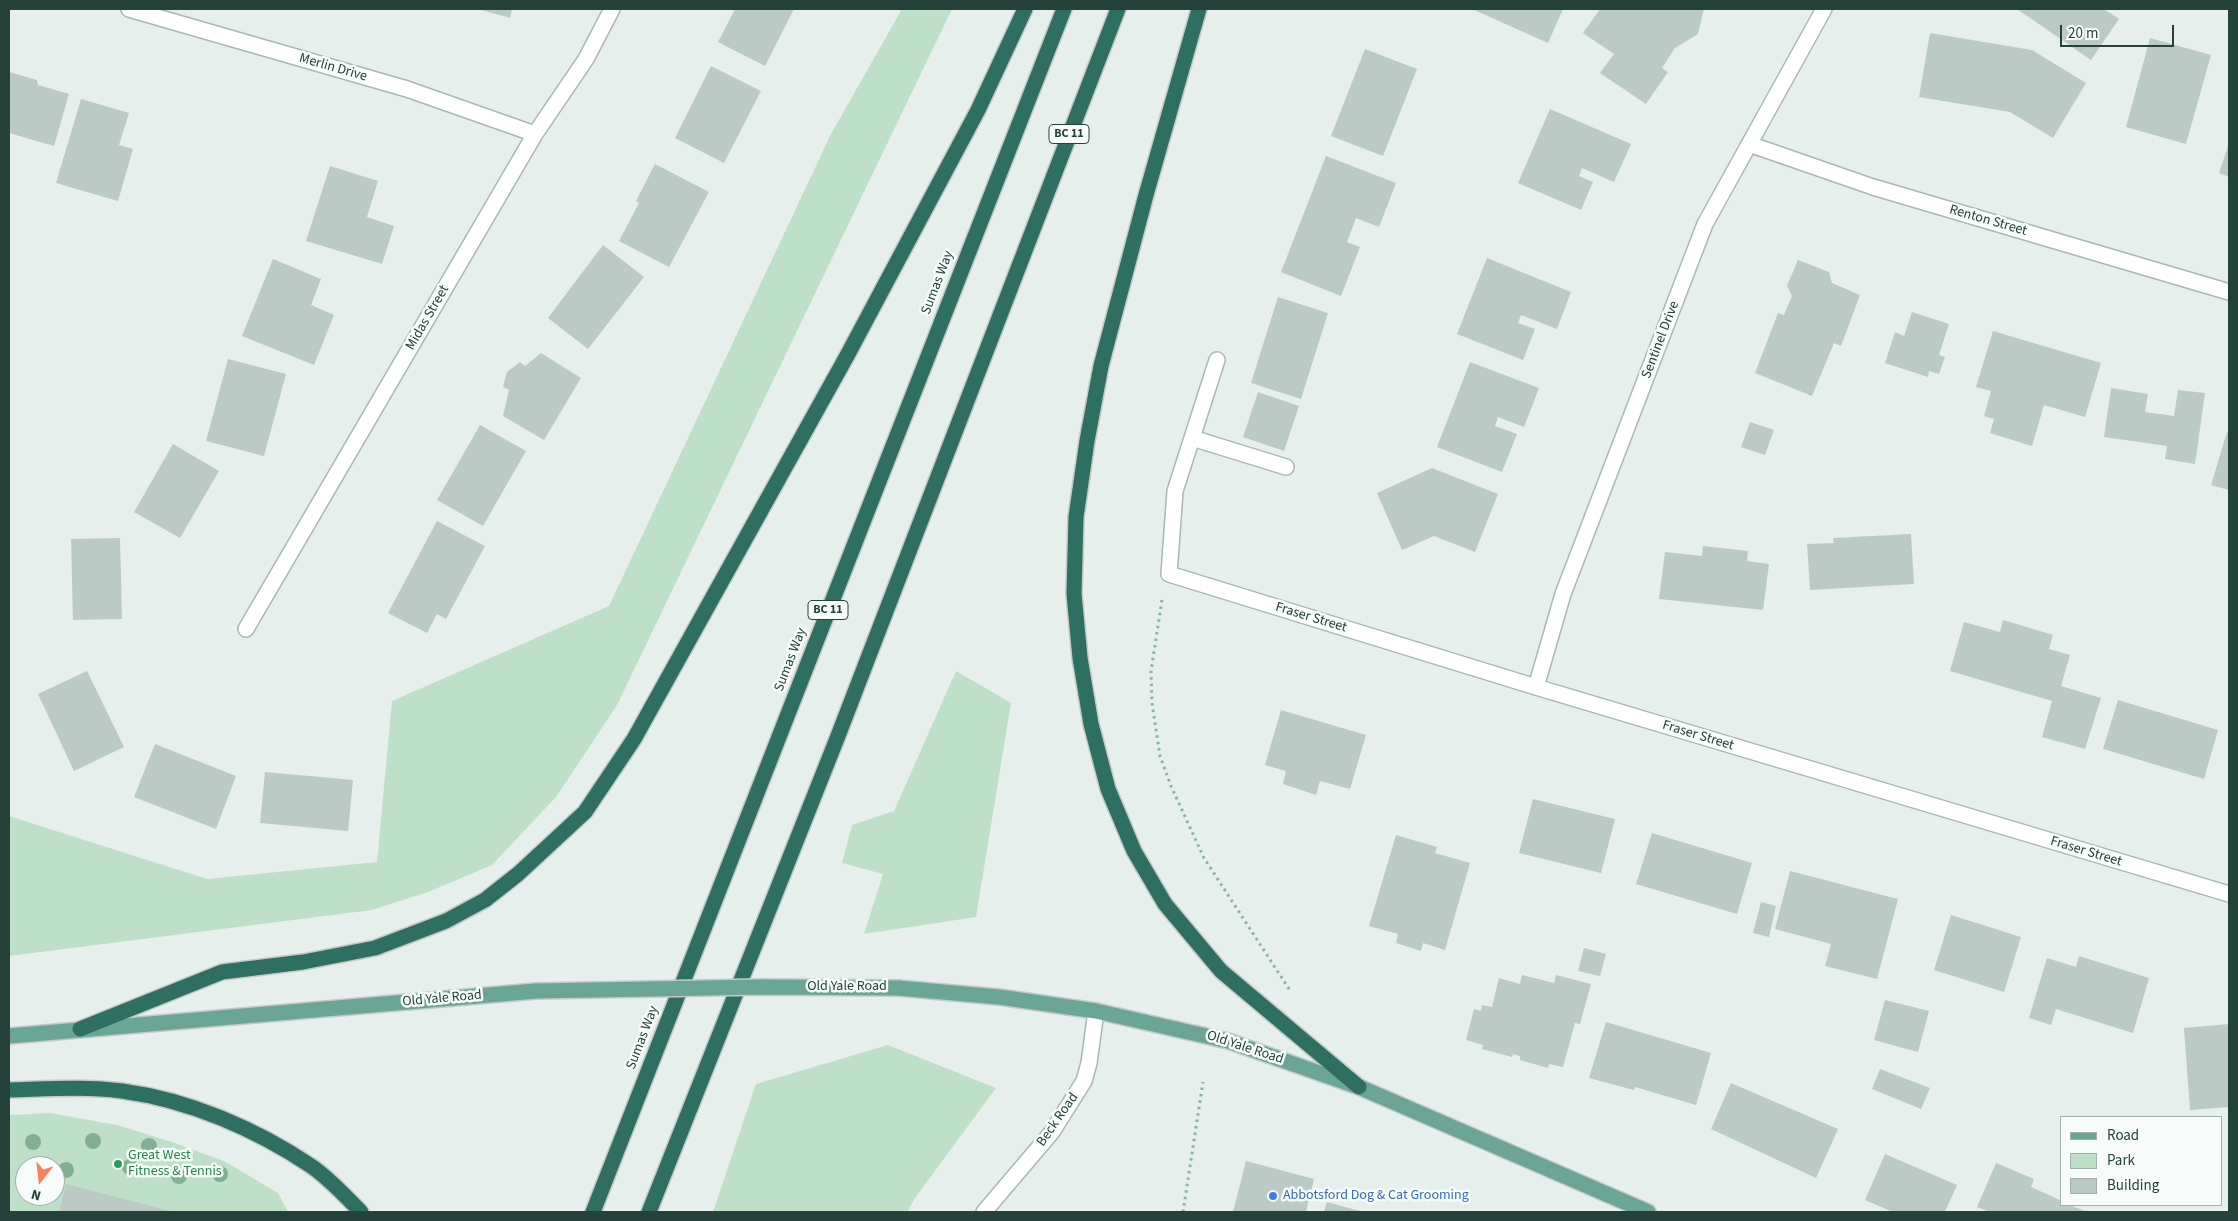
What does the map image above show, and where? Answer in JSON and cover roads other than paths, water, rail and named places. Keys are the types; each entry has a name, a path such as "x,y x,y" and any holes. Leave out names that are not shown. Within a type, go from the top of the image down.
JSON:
{"highway":[{"path":"80,1029 222,972 303,962 376,948 446,921 484,900 518,874 585,812 634,739 853,345 978,110 1025,9"},
{"name":"Sumas Way","path":"592,1212 1064,9"},
{"name":"BC 11","path":"649,1212 838,736 1118,9"},
{"path":"1199,9 1146,195 1101,366 1087,442 1076,518 1074,594 1080,658 1091,724 1108,789 1134,851 1165,904 1221,971 1359,1087"},
{"path":"9,1090 63,1088 122,1091 178,1103 250,1130 313,1167 361,1212"}],"main road":[{"name":"Old Yale Road","path":"9,1036 536,991 761,987 898,988 999,997 1096,1011 1228,1041 1359,1087 1648,1212"}],"street":[{"name":"Merlin Drive","path":"129,9 407,89 535,134"},
{"name":"Midas Street","path":"246,629 535,134 586,59 612,9"},
{"name":"Sentinel Drive","path":"1536,687 1563,594 1705,224 1824,9"},
{"name":"Renton Street","path":"1749,144 1873,187 2229,292"},
{"path":"1217,360 1192,438 1286,467"},
{"name":"Fraser Street","path":"1192,438 1175,491 1168,574 1536,687 2229,894"},
{"name":"Beck Road","path":"984,1212 1052,1132 1084,1081 1090,1063 1096,1011"}],"place":[{"name":"Great West Fitness & Tennis","path":"118,1164"},
{"name":"Abbotsford Dog & Cat Grooming","path":"1273,1196"}]}
